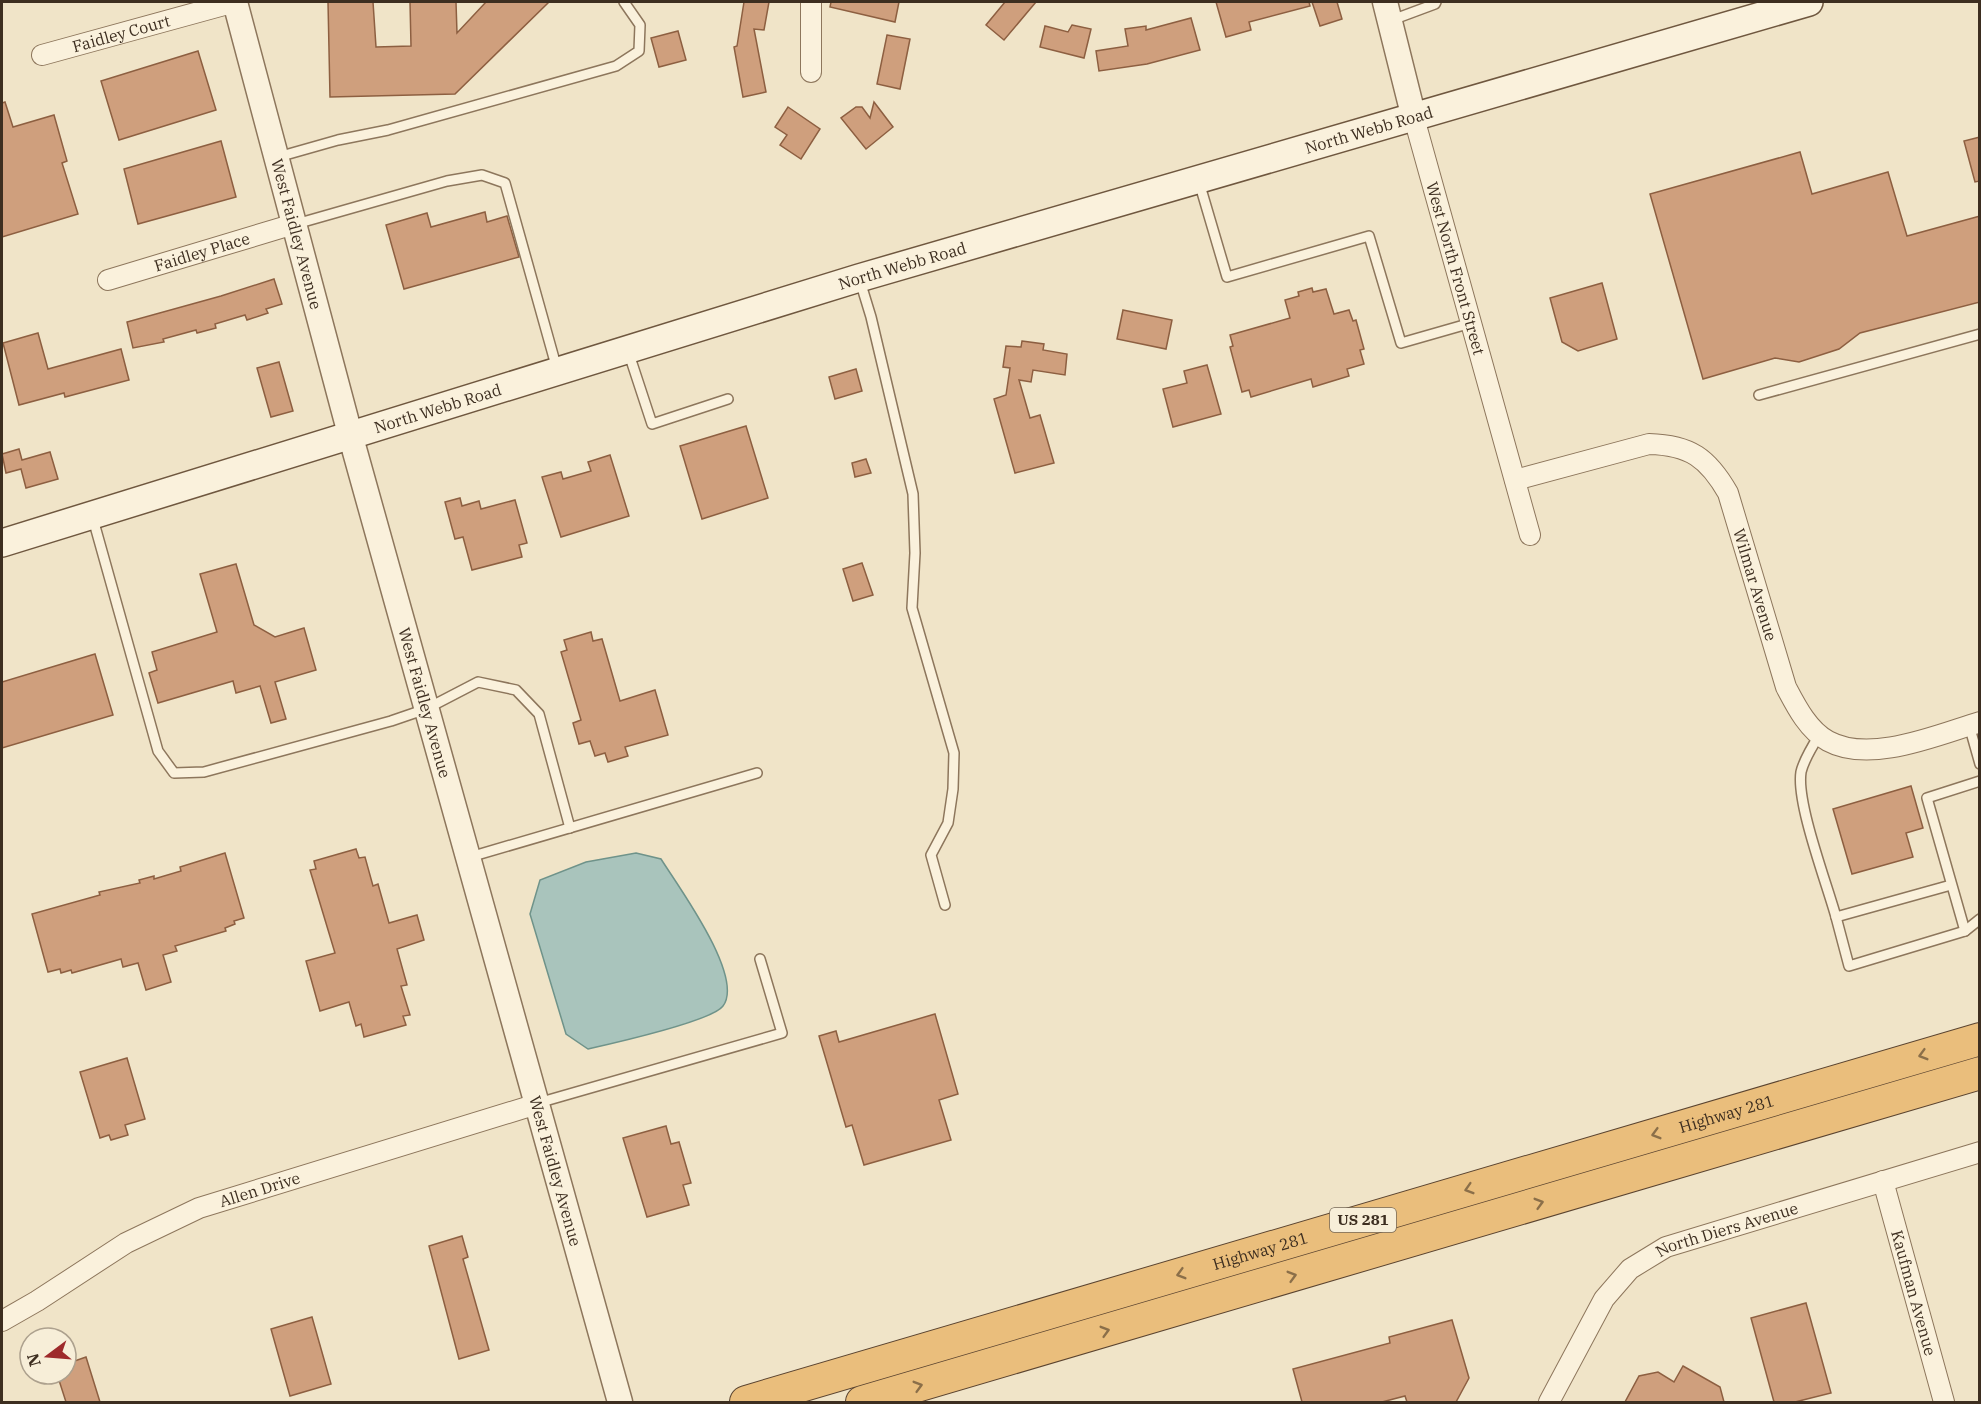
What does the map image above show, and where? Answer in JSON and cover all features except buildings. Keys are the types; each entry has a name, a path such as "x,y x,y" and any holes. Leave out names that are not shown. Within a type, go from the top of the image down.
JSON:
{"highway":[{"name":"Highway 281","path":"746,1402 1980,1039"},
{"name":"Highway 281","path":"862,1402 1980,1073"}],"main road":[{"name":"North Webb Road","path":"2,543 859,278 1809,2"}],"street":[{"name":"West Faidley Avenue","path":"235,2 350,434 620,1402"},
{"name":"Faidley Court","path":"42,55 235,2"},
{"path":"811,2 811,72"},
{"name":"West North Front Street","path":"1387,11 1414,118 1530,535"},
{"name":"Faidley Place","path":"108,280 294,224"},
{"name":"Wilmar Avenue","path":"1515,480 1649,444 1671,445 1689,451 1716,473 1728,493 1786,687 1809,725 1827,741 1848,747 1871,749 1900,746 1974,724"},
{"name":"Allen Drive","path":"2,1321 126,1243 199,1208 537,1104"},
{"name":"North Diers Avenue","path":"1549,1402 1604,1299 1630,1269 1666,1247 1980,1152"},
{"name":"Kaufman Avenue","path":"1884,1181 1944,1402"}],"lane":[{"path":"276,158 338,140 388,130 616,66 639,51 640,26 624,2"},
{"path":"1387,11 1436,4 1436,2"},
{"path":"294,224 447,181 482,176 505,183 557,370"},
{"path":"1198,180 1227,278 1369,236 1401,344 1471,323"},
{"path":"859,278 871,317 913,494 915,553 912,608 954,753 953,789 948,823 931,855 945,904"},
{"path":"1759,395 1980,334"},
{"path":"627,349 652,424 729,399"},
{"path":"93,516 159,751 174,773 204,772 392,722 478,682 516,690 539,714 570,828"},
{"path":"1974,724 1980,764"},
{"path":"1820,734 1802,770 1801,784 1809,824 1850,966 1965,931 1980,919"},
{"path":"468,857 757,773"},
{"path":"1965,931 1927,798 1980,781"},
{"path":"1836,917 1951,885"},
{"path":"537,1104 782,1033 760,959"}],"water":[{"path":"636,853 661,859 681,889 718,954 725,975 727,992 723,1006 715,1012 681,1025 588,1049 566,1034 530,914 540,880 586,862"}]}
